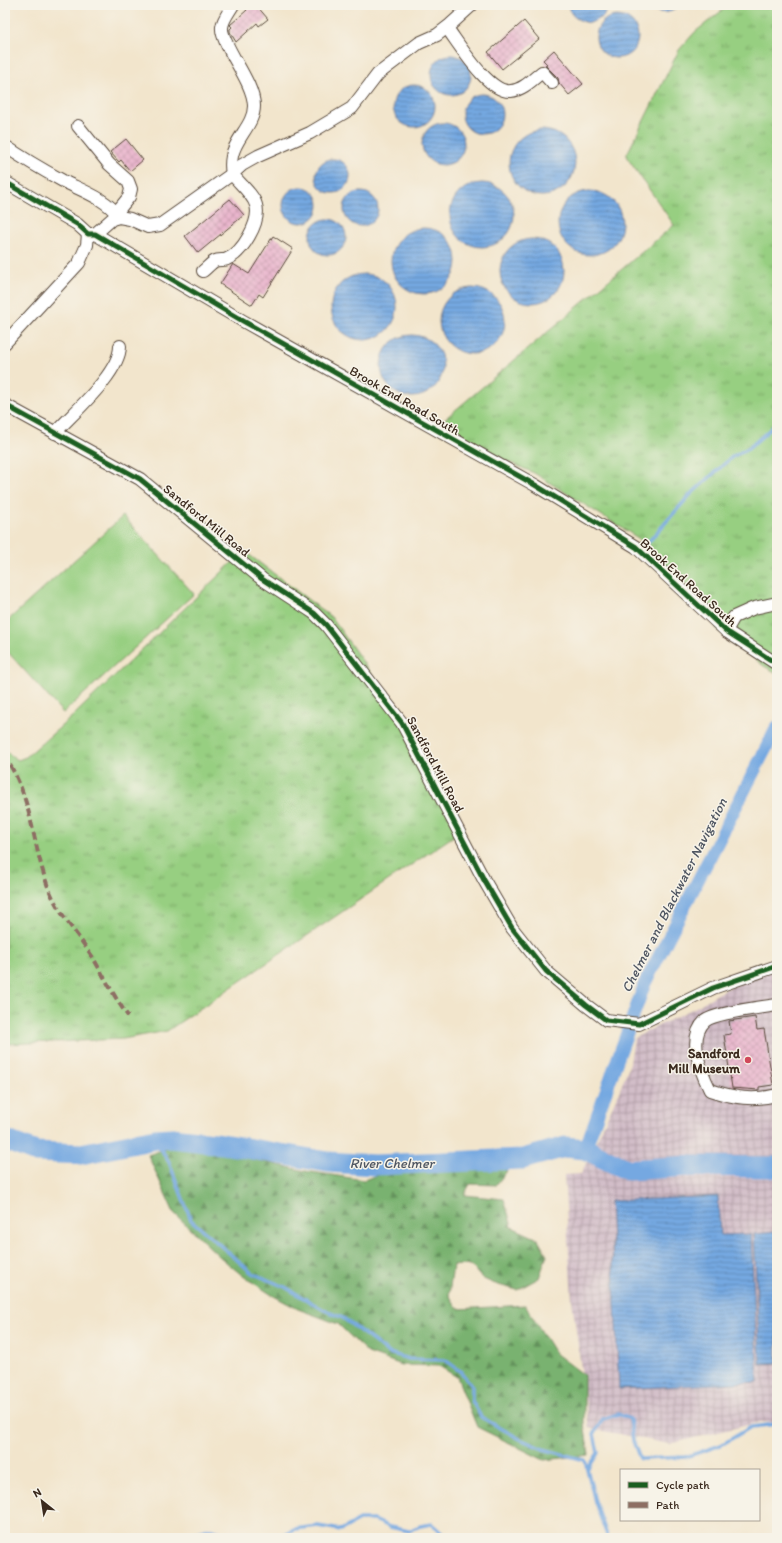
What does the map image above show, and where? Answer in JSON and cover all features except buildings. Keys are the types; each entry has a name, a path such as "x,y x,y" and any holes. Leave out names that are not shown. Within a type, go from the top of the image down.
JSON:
{"street":[{"path":"203,271 215,261 227,259 243,245 253,230 257,212 256,205 232,174 232,155 252,119 254,106 251,90 226,41 222,28 226,16 233,5"},
{"path":"5,146 55,176 102,201 118,215 148,227 160,225 232,174 242,165 258,156 310,133 352,108 378,74 419,43 447,28 472,5"},
{"path":"447,28 488,82 510,91 525,86 542,72 552,83"},
{"path":"5,342 79,263 91,234 118,215 129,197 131,189 128,181 109,164 78,126"},
{"name":"Brook End Road South","path":"5,182 77,224 91,234 250,325 535,485 636,547 726,631 777,664"},
{"path":"55,433 111,372 120,353 120,346"},
{"name":"Sandford Mill Road","path":"5,405 140,479 262,579 314,613 326,625 402,723 484,880 512,928 546,971 606,1020 639,1024 713,988 777,966"},
{"path":"726,631 734,617 754,608 777,603"},
{"path":"777,1005 718,1015 705,1020 697,1033 697,1050 702,1075 710,1090 732,1098 750,1099 777,1095"}],"shaded area":[{"path":"777,969 777,1423 760,1422 669,1444 589,1428 572,1300 564,1175 581,1174 619,1092 630,1063 634,1038 696,1007 726,989"}],"green space":[{"path":"729,5 777,5 777,673 764,666 716,628 720,614 667,567 638,538 534,473 433,429 674,225 626,156 679,50 695,32"},
{"path":"123,516 194,594 63,713 5,649 5,623"},
{"path":"244,551 331,617 405,721 461,831 167,1031 123,1039 5,1044 5,751 18,760 26,757 74,715"},
{"path":"182,1143 305,1171 364,1180 377,1175 408,1170 440,1170 497,1164 507,1171 496,1185 470,1184 464,1195 504,1199 512,1227 538,1239 547,1255 539,1278 517,1290 497,1285 482,1278 472,1267 462,1265 453,1266 449,1295 458,1309 525,1305 555,1353 584,1375 584,1423 589,1455 544,1460 477,1427 457,1377 439,1366 402,1365 368,1353 338,1324 298,1309 272,1295 243,1276 219,1256 174,1213 148,1155"}],"water":[{"path":"568,5 609,5 603,17 590,23 576,18 571,13"},
{"path":"650,5 679,5 672,11 660,12 656,11"},
{"path":"613,16 621,16 632,22 638,33 638,41 632,52 621,58 613,58 602,52 596,41 596,33 602,22"},
{"path":"447,55 455,55 462,58 468,64 471,75 468,86 462,92 455,95 447,95 440,92 434,86 431,79 431,71 434,64 440,58"},
{"path":"410,85 418,85 426,88 432,94 435,106 432,118 426,124 418,127 410,127 402,124 396,118 393,110 393,102 396,94 402,88"},
{"path":"486,94 493,97 499,103 502,114 501,122 493,131 486,134 478,134 471,131 463,122 462,110 465,103 474,95"},
{"path":"439,123 447,123 458,129 464,140 464,148 458,159 447,165 439,165 428,159 422,148 422,140 428,129"},
{"path":"542,130 555,133 565,140 572,150 575,163 572,176 565,186 555,193 542,196 529,193 519,186 512,176 509,163 512,150 519,140 529,133"},
{"path":"330,159 336,159 340,160 347,166 350,176 349,183 343,190 336,193 330,193 326,192 319,186 316,179 316,173 317,169 323,162"},
{"path":"476,183 488,183 505,192 512,203 514,215 512,227 505,238 488,247 476,247 464,242 455,233 450,221 450,209 455,197 464,188"},
{"path":"305,187 314,192 318,198 318,212 314,218 305,223 297,223 288,218 284,212 283,201 288,192 294,188"},
{"path":"590,191 608,197 616,205 622,223 616,241 608,249 590,255 572,249 564,241 558,223 564,205 572,197"},
{"path":"358,192 364,192 368,193 375,199 378,209 377,216 371,223 364,226 358,226 354,225 347,219 344,212 344,206 345,202 351,195"},
{"path":"332,219 341,224 345,230 345,244 341,250 332,255 324,255 315,250 311,244 310,233 315,224 321,220"},
{"path":"424,228 437,230 447,238 455,248 457,261 455,274 447,284 437,292 424,294 411,292 401,284 393,274 391,261 393,248 401,238 411,230"},
{"path":"532,239 544,242 555,248 561,259 564,271 561,283 555,294 544,300 532,303 520,300 509,294 503,283 500,271 503,259 509,248 520,242"},
{"path":"364,274 377,277 387,284 394,294 397,307 394,320 387,330 377,337 364,340 351,337 341,330 334,320 331,307 334,294 341,284 351,277"},
{"path":"472,288 484,291 495,298 502,309 505,321 502,333 495,344 484,351 472,354 460,351 449,344 442,333 439,321 442,309 449,298 460,291"},
{"path":"406,335 418,335 434,344 441,354 443,366 441,378 434,388 418,397 406,397 395,392 386,383 381,372 381,360 386,349 395,340"},
{"path":"718,1196 720,1235 751,1234 758,1382 619,1389 610,1201"},
{"path":"777,1232 777,1363 760,1364 754,1234"}],"waterway":[{"path":"644,547 690,495 732,457 750,447 777,423"},
{"name":"Chelmer and Blackwater Navigation","path":"585,1149 645,983 777,727"},
{"name":"River Chelmer","path":"5,1140 36,1152 81,1154 155,1139 172,1138 222,1144 328,1162 374,1165 523,1159 565,1147 585,1149 628,1170 689,1166 777,1167"},
{"path":"155,1139 169,1162 191,1220 252,1273 285,1287 324,1310 343,1318 389,1353 409,1359 445,1360 461,1372 472,1386 472,1401 481,1417 520,1439 543,1449 585,1460 595,1502 608,1538"},
{"path":"587,1470 598,1453 594,1434 603,1419 618,1414 630,1419 633,1441 640,1459 685,1457 721,1445 751,1427 777,1424"},
{"path":"278,1538 294,1529 318,1526 341,1530 359,1520 374,1520 390,1527 409,1531 420,1526 432,1524 447,1538"},
{"path":"179,1538 209,1529 240,1538"}],"marked path":[{"path":"10,765 28,809 42,869 51,894 61,913 92,956 128,1016"}],"cycle path":[{"path":"5,182 77,224 88,234 95,234 243,321 535,485 636,547 726,631 777,664"},
{"path":"5,405 140,479 262,579 314,613 326,625 402,723 484,880 512,928 546,971 606,1020 639,1024 713,988 777,966"}],"place":[{"name":"Sandford Mill Museum","path":"748,1060"}]}
